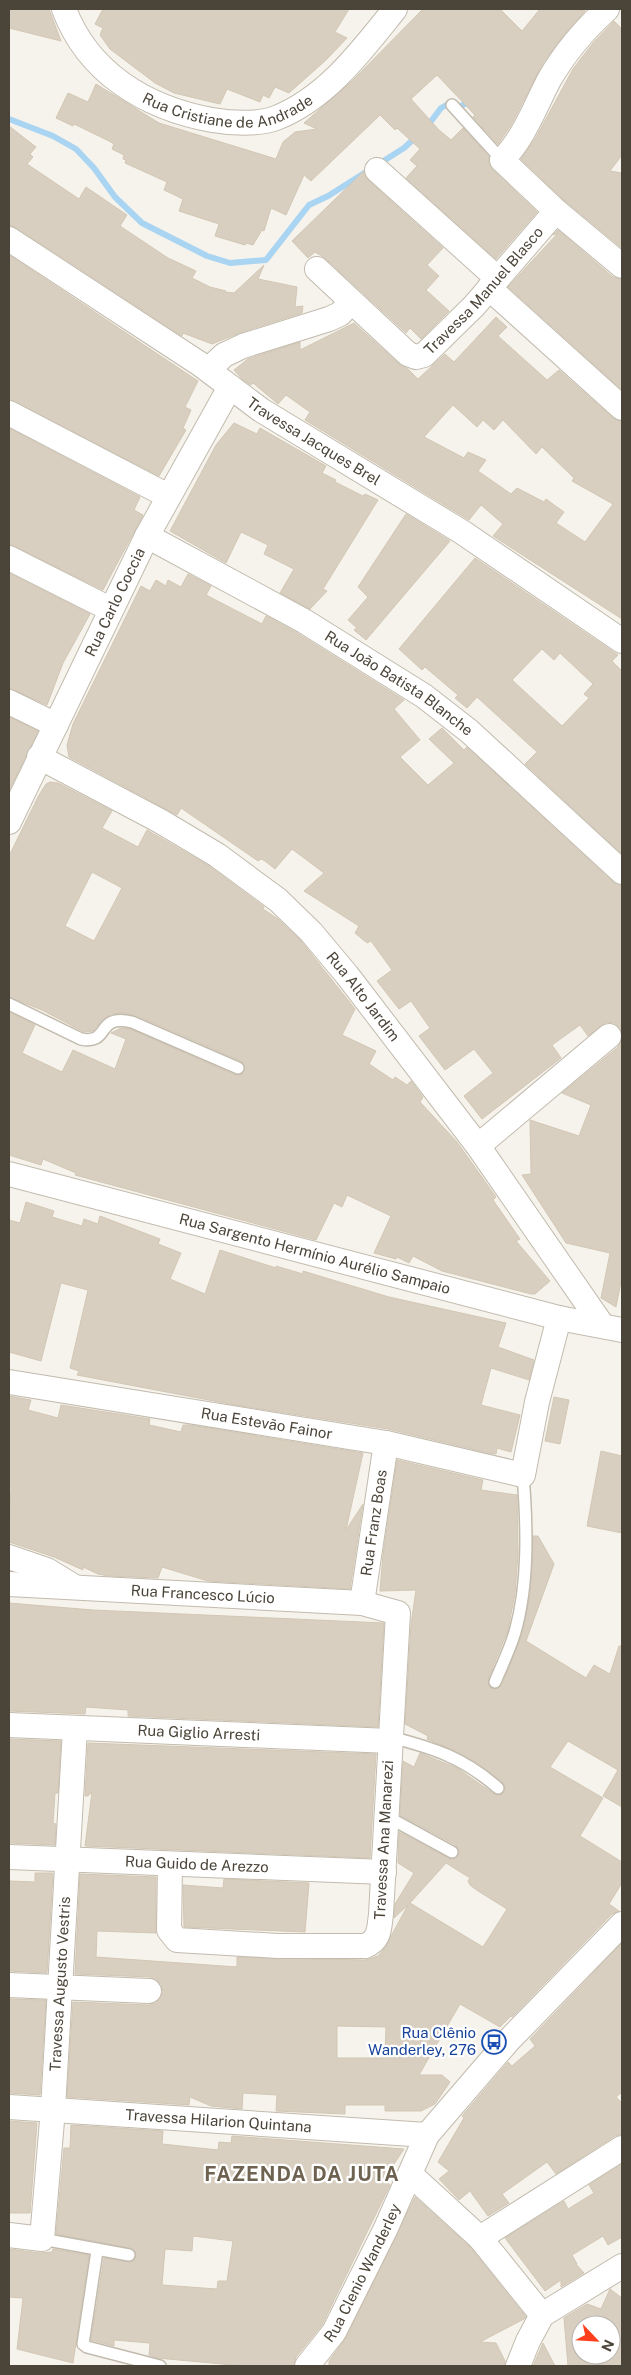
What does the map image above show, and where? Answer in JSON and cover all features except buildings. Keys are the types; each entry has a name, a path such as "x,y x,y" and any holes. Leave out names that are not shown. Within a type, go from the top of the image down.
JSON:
{"street":[{"name":"Rua Cristiane de Andrade","path":"64,9 72,31 91,57 118,82 152,103 195,117 232,123 275,118 313,97 350,64 395,9"},
{"path":"598,12 560,64 522,135 502,160 556,211 622,266"},
{"path":"377,170 622,408"},
{"name":"Travessa Manuel Blasco","path":"317,269 408,354 424,355 493,283 556,211"},
{"name":"Travessa Jacques Brel","path":"9,239 209,369 261,410 471,537 622,641"},
{"path":"209,369 224,355 243,346 329,319 340,314 352,302"},
{"name":"Rua Carlo Coccia","path":"9,822 110,609 147,536 230,387"},
{"path":"9,413 168,496"},
{"name":"Rua João Batista Blanche","path":"147,536 304,622 424,696 468,731 622,872"},
{"path":"9,558 110,609"},
{"path":"9,702 56,725"},
{"name":"Rua Alto Jardim","path":"39,757 151,816 217,855 278,900 311,932 347,975 478,1146 612,1328"},
{"path":"478,1146 609,1036"},
{"name":"Rua Sargento Hermínio Aurélio Sampaio","path":"9,1174 559,1318 612,1328"},
{"path":"523,1475 537,1402 559,1318"},
{"name":"Rua Estevão Fainor","path":"9,1382 386,1443 523,1475"},
{"name":"Rua Franz Boas","path":"362,1603 386,1443"},
{"path":"9,1557 47,1570 78,1588"},
{"name":"Rua Francesco Lúcio","path":"9,1584 362,1603 396,1611"},
{"name":"Travessa Ana Manarezi","path":"170,1865 169,1930 177,1940 278,1946 365,1946 373,1943 378,1937 384,1872 398,1617 396,1611"},
{"name":"Rua Giglio Arresti","path":"9,1725 75,1729 390,1739"},
{"name":"Travessa Augusto Vestris","path":"42,2239 53,2109 75,1729"},
{"name":"Rua Guido de Arezzo","path":"9,1857 170,1865 384,1872"},
{"name":"Rua Clenio Wanderley","path":"307,2366 334,2332 427,2136 508,2041 622,1924"},
{"path":"9,1985 149,1990"},
{"name":"Travessa Hilarion Quintana","path":"9,2107 427,2136"},
{"path":"480,2238 622,2148"},
{"path":"410,2174 480,2238 542,2315"},
{"path":"9,2235 42,2239"},
{"path":"518,2366 528,2340 542,2315 622,2266"}],"lane":[{"path":"452,104 502,160"},
{"path":"9,1004 81,1039 90,1041 97,1038 110,1022 115,1020 132,1022 238,1068"},
{"path":"495,1682 515,1633 523,1591 525,1500 523,1475"},
{"path":"390,1739 447,1754 471,1766 498,1788"},
{"path":"386,1816 452,1852"},
{"path":"42,2239 97,2251 129,2255"},
{"path":"97,2251 83,2342 87,2347 160,2366"}],"waterway":[{"path":"426,128 441,108 450,103 460,106 471,102"},
{"path":"9,119 53,136 76,149 94,168 115,197 142,223 207,256 230,263 266,260 309,205 328,196 404,148 417,136"}],"place":[{"name":"Rua Clênio Wanderley, 276","path":"494,2042"}],"district":[{"name":"FAZENDA DA JUTA","path":"302,2174"}]}
